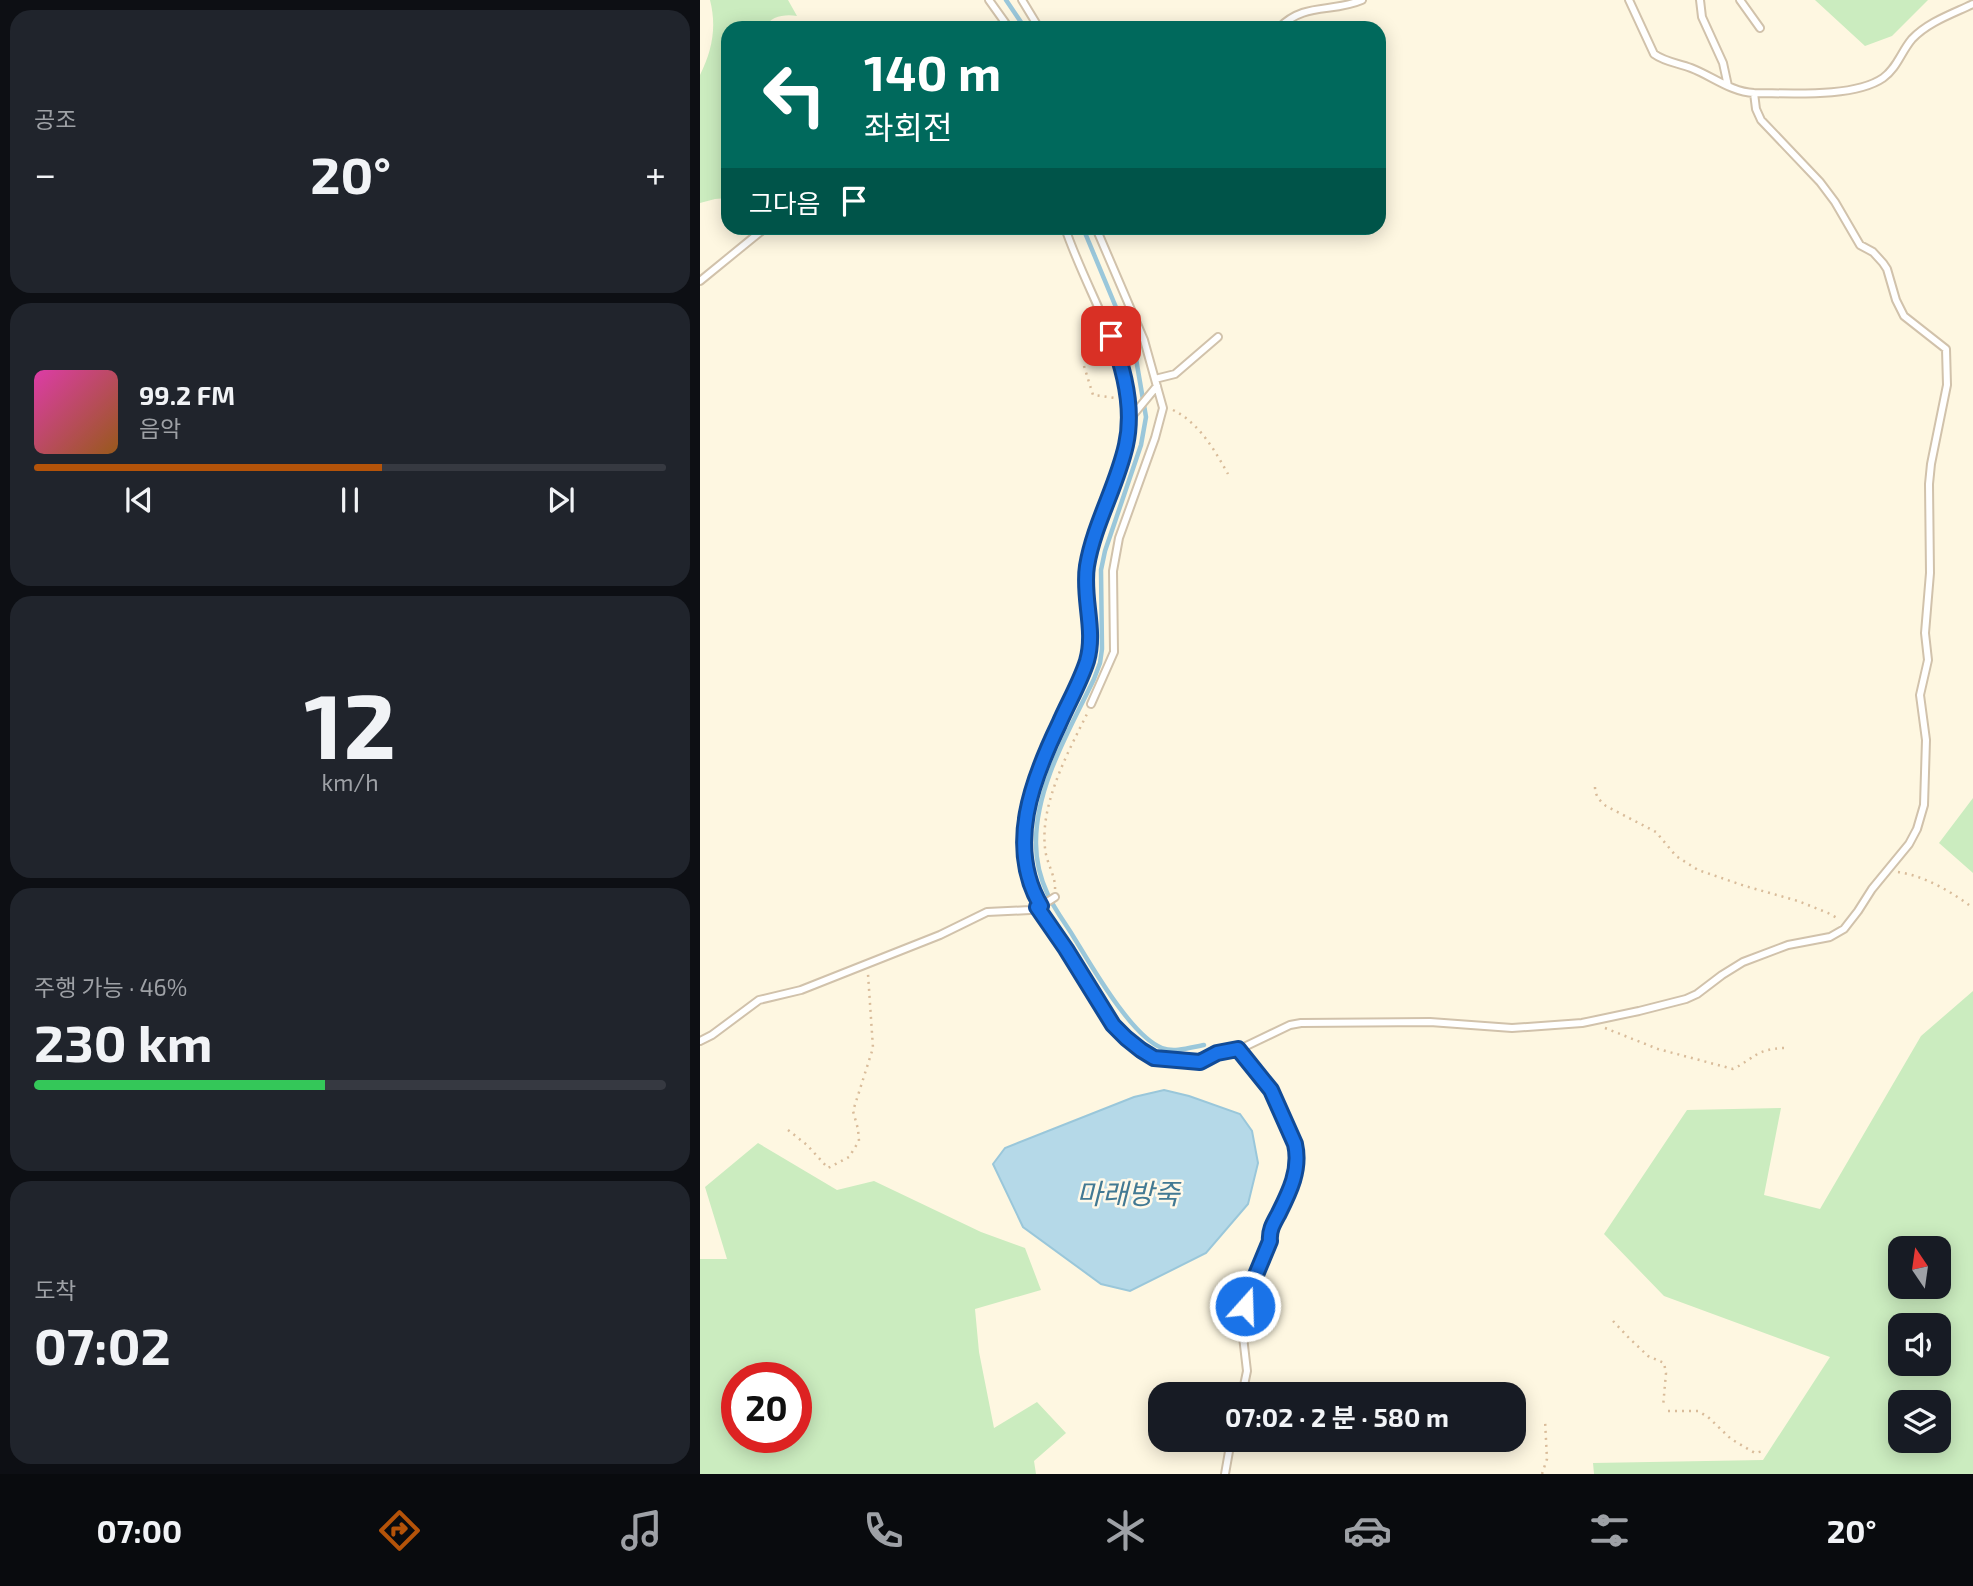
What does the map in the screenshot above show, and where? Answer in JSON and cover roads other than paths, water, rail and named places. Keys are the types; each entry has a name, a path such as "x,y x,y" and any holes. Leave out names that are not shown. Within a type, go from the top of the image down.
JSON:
{"lane":[{"path":"989,0 1004,21"},
{"path":"1023,0 1035,21"},
{"path":"1286,21 1308,10 1350,5 1362,0"},
{"path":"1629,0 1654,54 1743,92 1754,93 1832,92 1877,82 1892,71 1911,40 1924,28 1973,4"},
{"path":"1700,0 1702,17 1723,63 1728,86"},
{"path":"1740,0 1760,28"},
{"path":"1068,235 1123,369 1128,421 1126,447 1087,568 1086,597 1090,629 1088,658 1040,767 1025,817 1024,841 1032,892 1113,1025 1154,1058 1200,1062 1217,1053 1238,1049 1290,1025 1301,1023 1430,1022 1512,1028 1582,1023 1639,1012 1686,999 1743,962 1788,945 1830,937 1840,932 1909,844 1924,805 1926,740 1920,695 1928,660 1925,633 1930,573 1929,484 1947,385 1946,349 1904,316 1884,263 1873,252 1860,245 1820,182 1761,120 1754,93"},
{"path":"700,281 756,235"},
{"path":"1091,704 1114,652 1113,571 1119,538 1163,408 1144,340 1099,235"},
{"path":"1128,421 1156,383 1175,374 1218,337"},
{"path":"700,1041 759,1000 801,990 868,964 940,935 975,916 987,912 1030,911 1055,897"},
{"path":"1238,1049 1271,1090 1297,1153 1293,1185 1269,1232 1270,1241 1245,1306 1242,1328 1248,1371 1245,1382"},
{"path":"1224,1474 1229,1452"}],"water":[{"name":"마래방죽","path":"1164,1090 1240,1114 1252,1131 1258,1163 1248,1204 1206,1253 1130,1291 1101,1284 1023,1227 993,1164 1005,1148 1134,1097"}],"waterway":[{"path":"1006,0 1020,21"},
{"path":"1086,235 1135,353 1146,417 1141,445 1101,570 1100,663 1056,759 1041,801 1037,823 1037,857 1043,883 1054,906 1101,981 1138,1030 1162,1048 1172,1050 1204,1045"}]}
